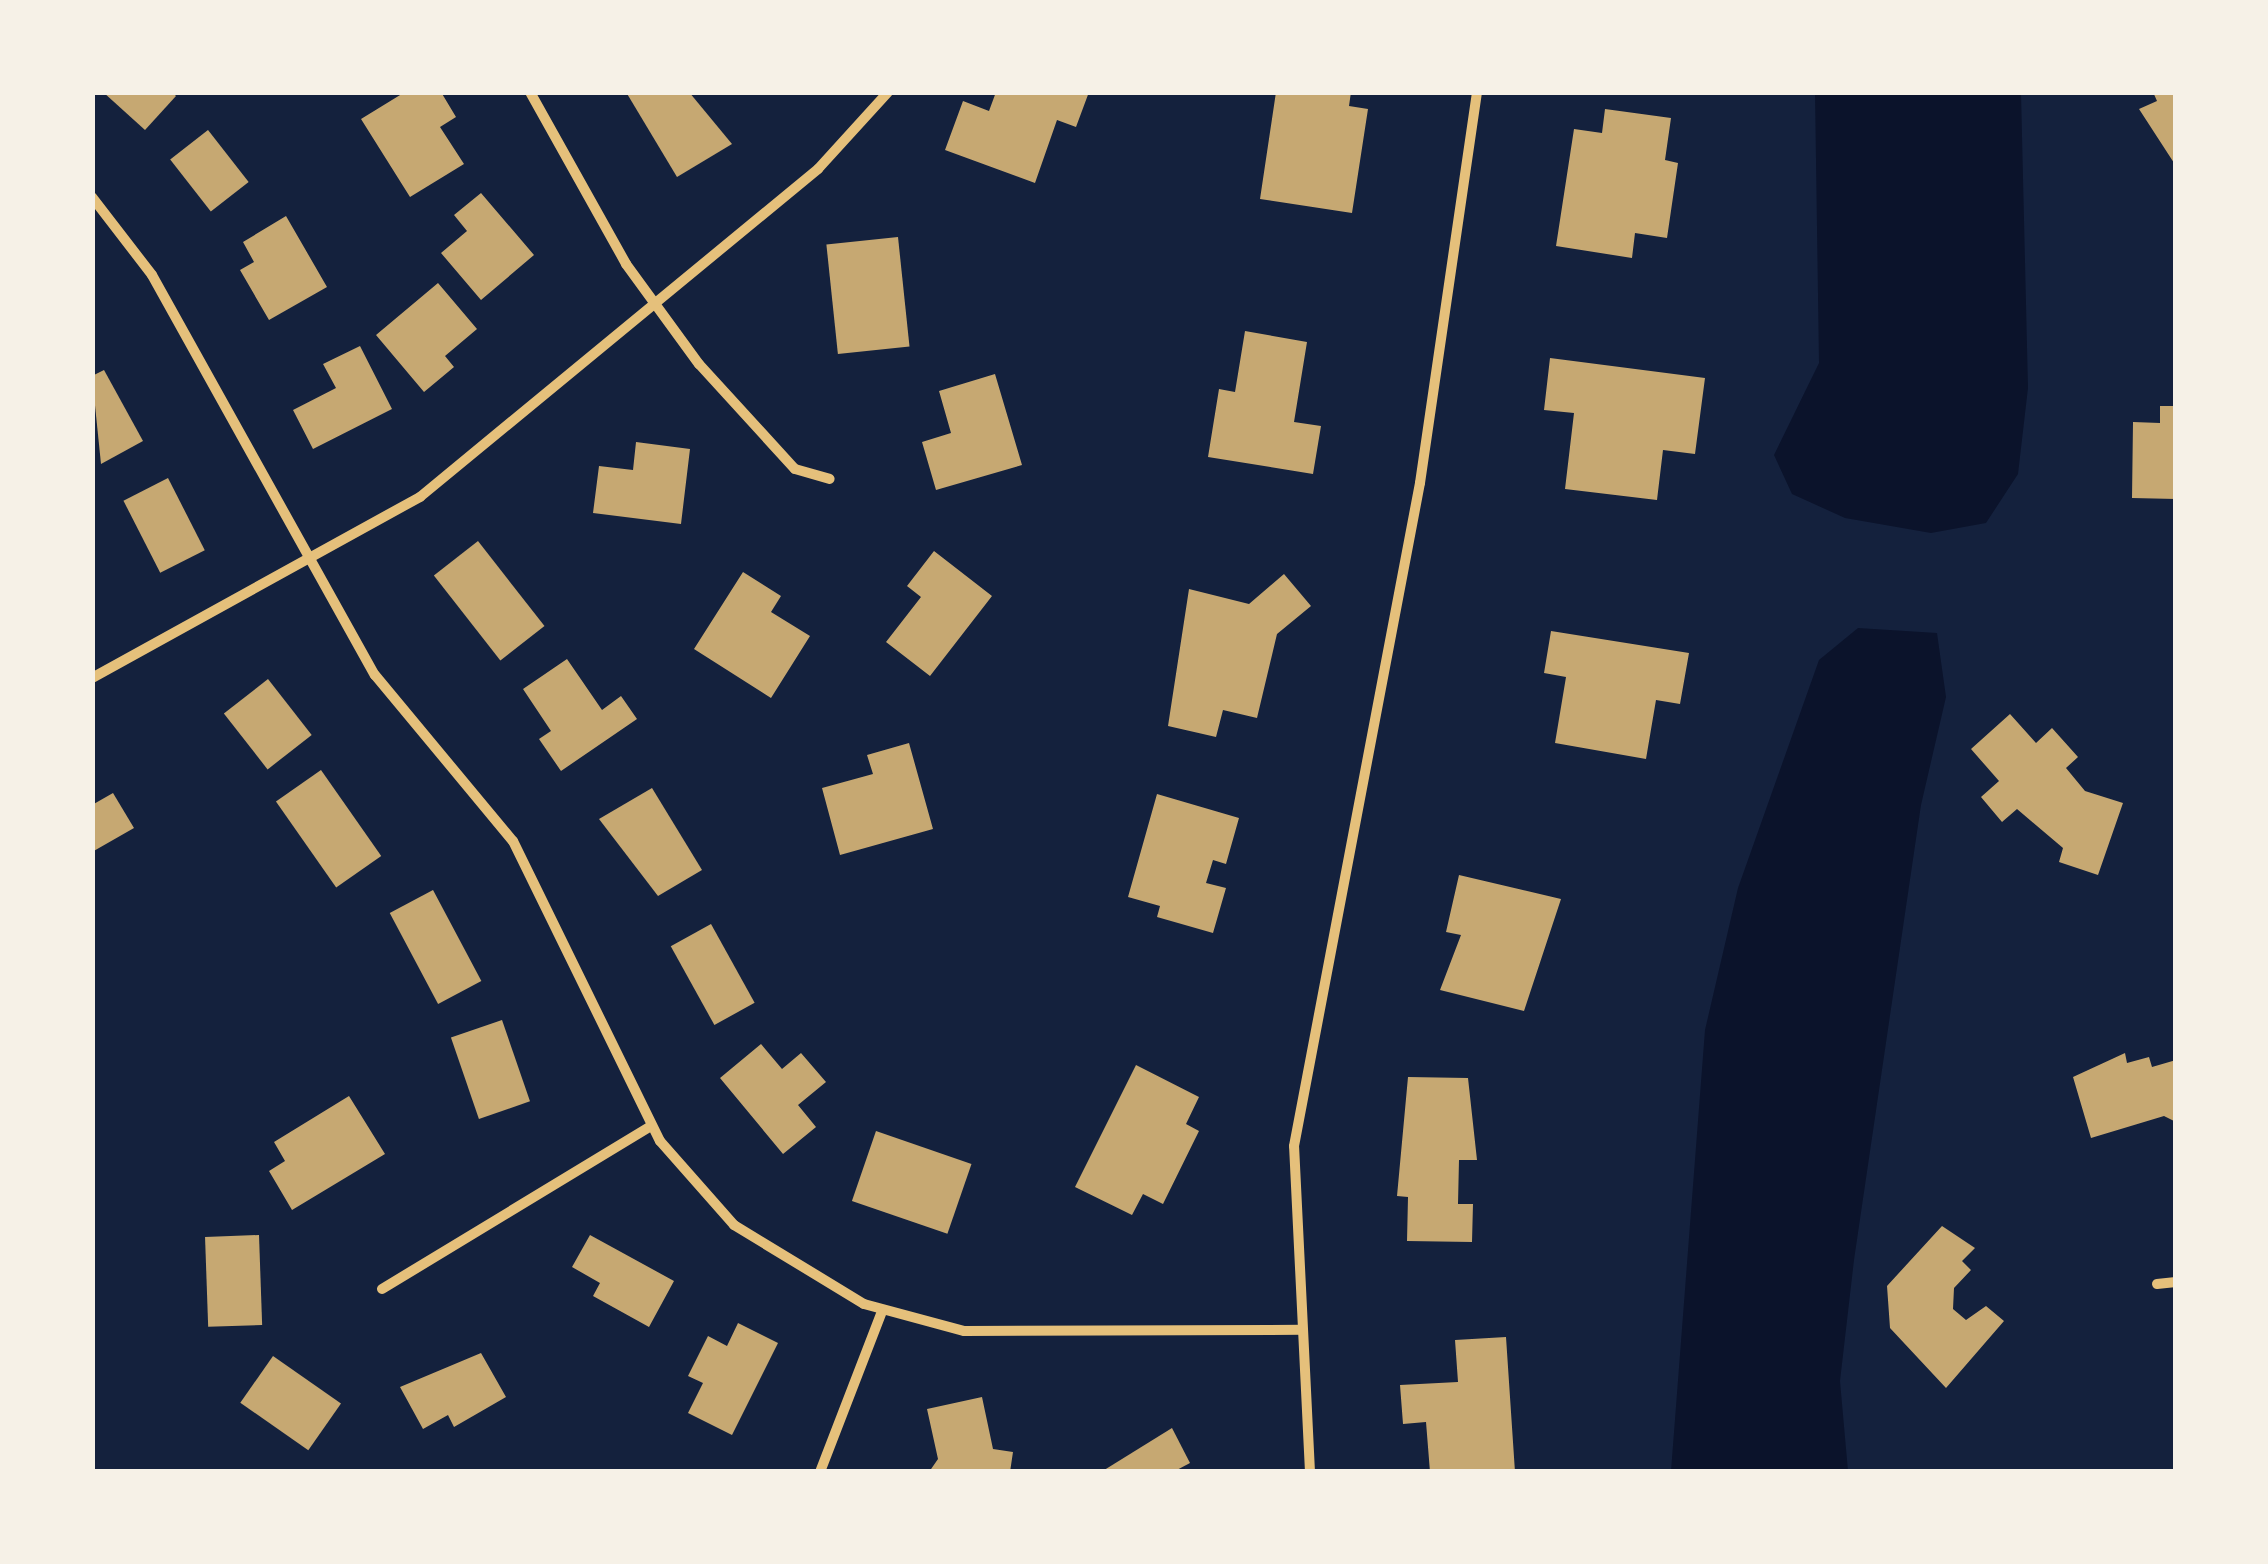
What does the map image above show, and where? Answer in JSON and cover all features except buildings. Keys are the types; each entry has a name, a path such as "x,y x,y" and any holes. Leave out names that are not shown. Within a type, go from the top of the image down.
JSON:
{"street":[{"path":"530,92 655,304 763,439 795,469 830,479"},
{"path":"92,678 309,563 420,497 831,157 888,92"},
{"path":"1310,1472 1294,1146 1305,1062 1420,484 1478,92"},
{"path":"92,197 152,275 374,675 513,841 566,934 651,1126 734,1225 808,1277 882,1311 964,1331 1302,1330"},
{"path":"382,1289 651,1126"},
{"path":"2157,1284 2176,1282"},
{"path":"820,1472 882,1311"}],"water":[{"path":"1815,93 2021,93 2028,388 2018,474 1986,523 1931,533 1845,518 1792,494 1774,455 1819,363"},
{"path":"1858,628 1937,633 1946,697 1921,805 1854,1260 1840,1381 1848,1471 1671,1471 1705,1030 1738,888 1819,660"}]}
